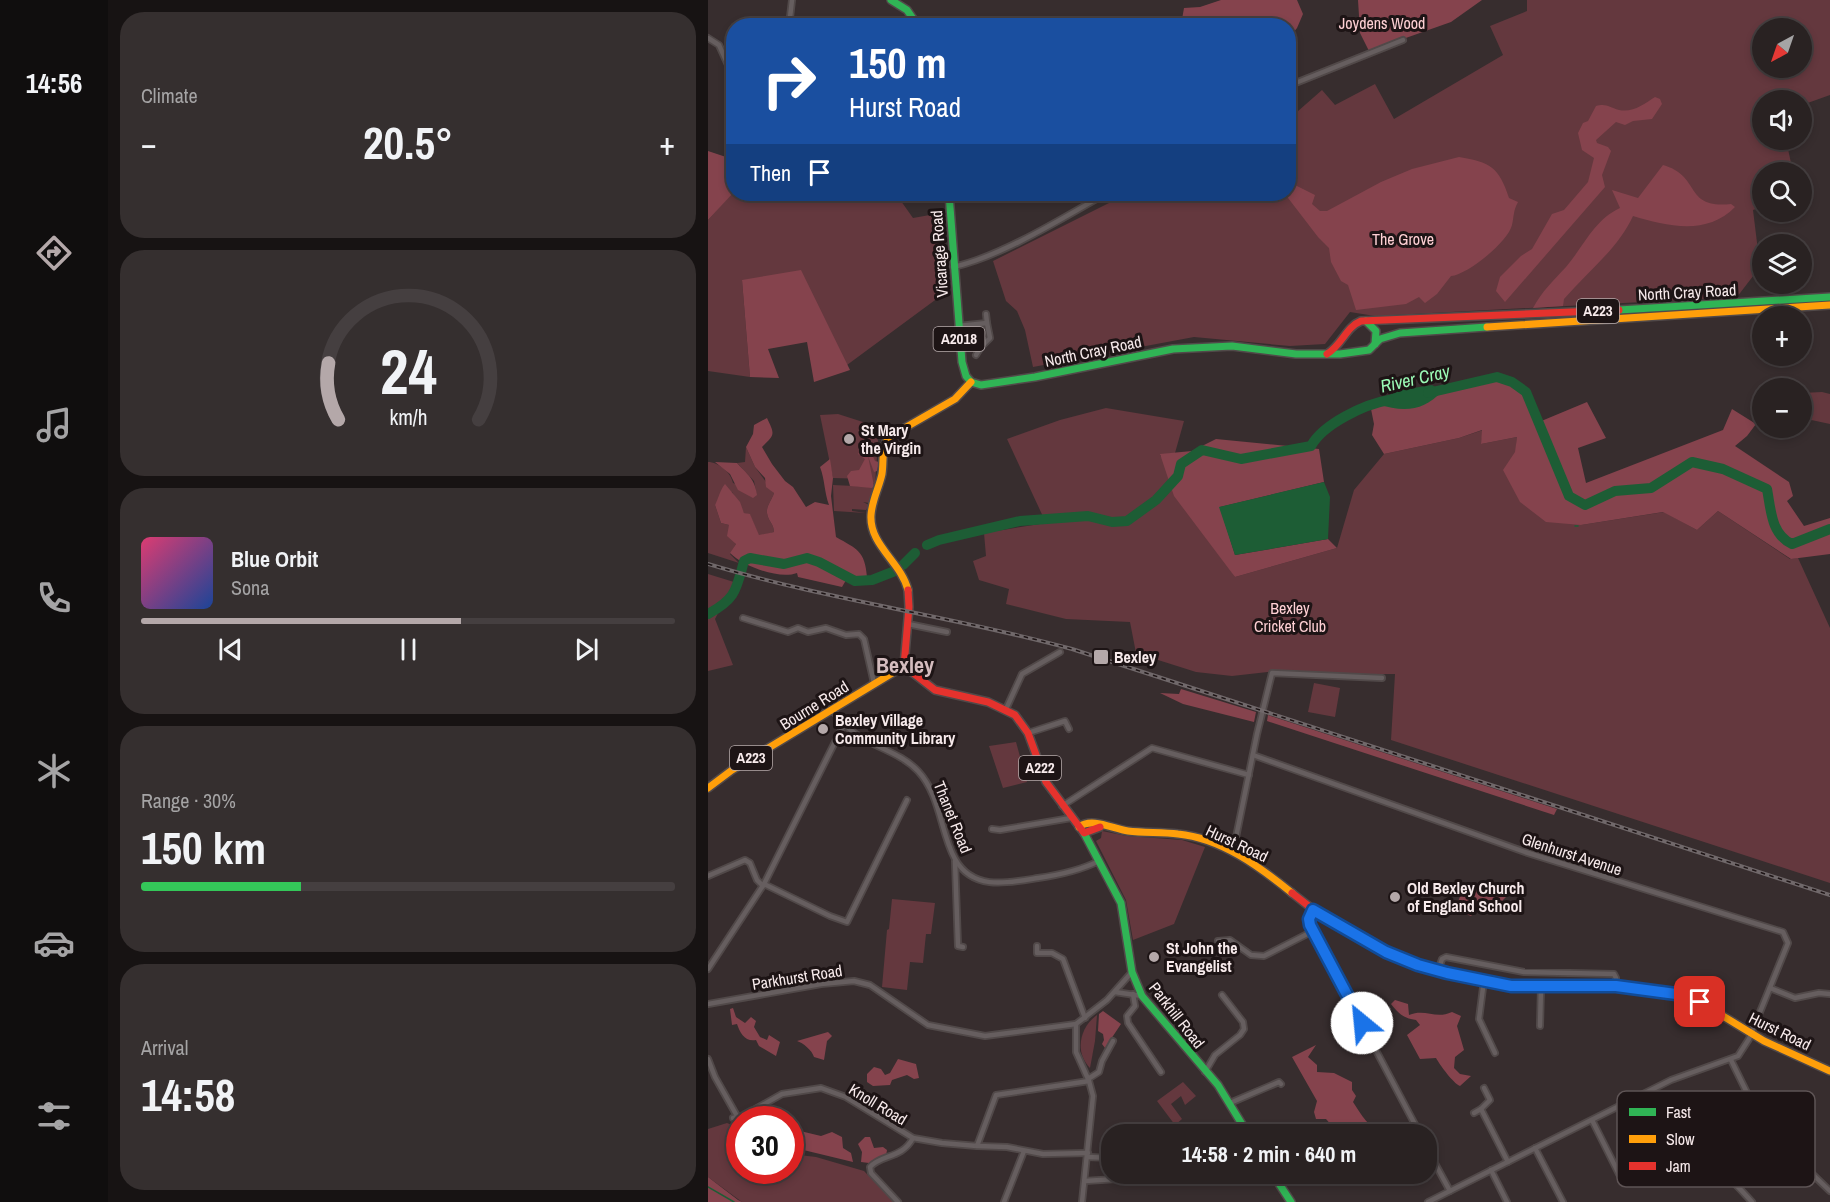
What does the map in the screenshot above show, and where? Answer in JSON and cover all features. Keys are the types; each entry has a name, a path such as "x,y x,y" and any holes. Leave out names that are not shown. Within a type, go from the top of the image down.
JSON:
{"main road":[{"path":"895,2 907,10 912,18"},
{"name":"Vicarage Road","path":"949,201 963,369 971,382"},
{"name":"North Cray Road","path":"1366,321 1549,314 1830,297"},
{"name":"North Cray Road","path":"1374,345 1380,339 1400,333 1577,320 1830,307"},
{"path":"1366,321 1376,331 1374,345"},
{"name":"A223","path":"1325,355 1340,346 1347,332 1357,322 1366,321"},
{"path":"1347,332 1350,345 1357,350"},
{"name":"A223","path":"1325,355 1369,350 1374,345"},
{"name":"North Cray Road","path":"971,382 981,385 1035,377 1173,349 1232,346 1325,355"},
{"path":"971,382 955,399 886,441 882,474 871,521 877,538 898,568 907,589 908,624 904,666 935,690 1006,709"},
{"name":"Bourne Road","path":"708,788 732,770 904,666"},
{"name":"A222","path":"1006,709 1020,721 1028,733 1042,774 1062,806 1084,833"},
{"name":"Hurst Road","path":"1079,827 1084,823 1092,823 1126,831 1188,836 1233,852 1265,870 1313,910 1386,952 1438,971 1511,986 1616,986 1692,998 1750,1033 1830,1071"},
{"path":"1084,833 1104,826"},
{"name":"Parkhill Road","path":"1084,833 1101,861 1121,903 1132,972 1142,996 1218,1085 1242,1124"},
{"path":"1279,1184 1291,1202"}],"street":[{"path":"790,18 792,0"},
{"path":"708,38 719,45 726,60"},
{"path":"1296,83 1403,40"},
{"path":"953,267 991,254 1094,201"},
{"path":"976,355 990,338 986,314"},
{"path":"958,326 987,323"},
{"path":"743,618 788,632 798,628 808,632 826,628 849,636 859,634 864,639 874,683"},
{"path":"908,624 947,632"},
{"path":"1006,709 1022,674 1060,652"},
{"path":"1233,852 1272,673 1382,678"},
{"name":"Thanet Road","path":"833,711 858,736 901,757 919,772 934,798 954,858 968,874 987,883 1005,884 1070,873 1101,861"},
{"path":"1028,733 1065,721 1069,729"},
{"path":"708,969 764,885 844,724"},
{"path":"1062,806 1152,748 1249,775"},
{"name":"Glenhurst Avenue","path":"1253,755 1526,852 1783,932 1788,943 1770,988 1743,1050 1731,1060"},
{"path":"708,876 745,860 750,863 757,880 764,885 847,922 907,800"},
{"path":"992,829 1000,830 1071,818"},
{"path":"954,858 957,881 958,946"},
{"path":"957,881 968,874"},
{"path":"1313,910 1309,919 1313,931 1415,1124"},
{"path":"1218,941 1226,939 1236,942 1251,955 1264,957 1313,931"},
{"path":"1226,932 1226,939"},
{"path":"1037,946 1037,953 1052,953 1063,959 1085,1018"},
{"name":"Hurst Road","path":"1438,971 1442,959 1446,957 1524,972 1614,974 1617,978 1616,986"},
{"name":"Parkhurst Road","path":"708,1004 822,984 854,981 870,985 921,1022 985,1036 1076,1024 1115,992 1132,972"},
{"path":"1484,980 1479,1019 1495,1053"},
{"path":"1540,1026 1541,987"},
{"path":"1770,988 1795,998 1819,993 1830,994"},
{"path":"1115,992 1142,996"},
{"path":"1133,994 1135,1006 1127,1016 1128,1023 1161,1072"},
{"path":"1205,1072 1215,1055 1244,1029 1243,1022 1222,995"},
{"path":"1076,1024 1076,1052 1089,1080 1093,1096 1082,1202"},
{"path":"977,1146 996,1095 1089,1080 1099,1072 1113,1041"},
{"path":"1108,1049 1114,1053"},
{"name":"Knoll Road","path":"708,1059 735,1117 743,1116 782,1094 821,1088 846,1097 913,1138 942,1143 1007,1147 1043,1154 1101,1157"},
{"path":"1649,1091 1671,1080 1731,1060 1748,1091"},
{"path":"1230,1103 1279,1082 1281,1084"},
{"path":"1474,1113 1490,1100 1484,1088"},
{"path":"1428,1202 1617,1107"},
{"path":"1481,1109 1508,1162"},
{"path":"1592,1120 1617,1170"},
{"path":"898,1202 871,1173 870,1167 876,1161 897,1154 907,1147 913,1138"},
{"path":"1535,1148 1563,1202"},
{"path":"1004,1202 1024,1151"},
{"path":"1437,1167 1450,1191"},
{"path":"1491,1170 1507,1202"},
{"path":"1815,1177 1830,1191"},
{"path":"1085,1181 1101,1180"},
{"path":"1735,1187 1752,1202"}],"green space":[{"path":"1221,0 1297,0 1303,14 1296,29 1296,18 1182,18 1184,8 1200,7"},
{"name":"Joydens Wood","path":"1358,0 1482,0 1451,22 1369,51 1360,33"},
{"path":"1527,0 1830,0 1830,95 1812,101 1812,90 1752,90 1752,150 1788,150 1791,162 1752,162 1752,222 1754,222 1756,234 1752,234 1752,277 1737,297 1375,316 1350,312 1325,344 1290,346 1194,337 1033,367 1025,330 1017,311 1006,301 993,261 1113,201 1296,201 1296,113 1322,90 1335,105 1375,84 1394,119 1503,55 1490,26 1527,11"},
{"path":"1655,97 1660,99 1662,104 1652,119 1633,121 1625,125 1616,122 1596,140 1597,143 1608,147 1611,151 1602,175 1605,187 1505,302 1496,291 1500,277 1521,256 1532,249 1552,214 1564,210 1588,182 1594,158 1582,150 1578,133 1583,123 1588,121 1596,106 1605,105 1624,111 1638,107"},
{"path":"708,151 726,157 726,201 708,220"},
{"name":"The Grove","path":"1459,157 1486,164 1497,173 1509,198 1518,202 1512,225 1495,248 1467,270 1451,276 1437,294 1425,303 1419,297 1406,304 1356,310 1348,285 1341,281 1331,262 1329,248 1290,201 1296,201 1296,186 1315,195 1312,204 1320,211 1327,211 1381,182 1412,169"},
{"path":"1663,165 1683,176 1699,197 1706,202 1731,204 1735,207 1712,222 1699,225 1673,225 1633,216 1611,250 1564,299 1563,306 1533,308 1596,226 1620,208 1612,190 1638,198"},
{"path":"726,200 901,201 913,218 941,213 946,292 847,365 742,280 750,377 708,371 708,220"},
{"path":"801,270 850,370 814,382 807,342 768,349 779,378 750,377 742,280"},
{"path":"1497,377 1520,388 1532,405 1539,422 1587,402 1606,438 1578,448 1586,483 1723,430 1732,409 1752,422 1752,429 1735,446 1789,482 1793,496 1787,501 1804,526 1830,518 1830,554 1791,559 1718,511 1697,530 1663,512 1581,525 1546,522 1520,502 1503,470 1515,452 1517,437 1481,444 1482,430 1459,438 1384,454 1372,435 1374,424 1370,404"},
{"path":"1812,392 1830,394 1830,424 1812,420"},
{"name":"Bexley Cricket Club","path":"1106,408 1184,421 1175,453 1160,455 1235,577 1337,548 1354,490 1384,454 1459,438 1483,430 1481,444 1517,437 1516,452 1581,525 1664,512 1697,530 1718,511 1790,559 1798,558 1830,628 1830,883 1391,740 1395,674 1284,670 1232,676 1196,672 1136,653 1130,622 1066,619 1006,604 1009,589 979,580 973,561 986,556 984,533 1046,523 1007,439 1060,420"},
{"path":"838,414 863,422 878,440 875,485 870,479 833,478 820,415"},
{"path":"767,418 772,434 762,447 772,464 785,481 793,487 806,507 815,502 829,505 820,467 830,459 833,478 831,496 836,537 859,552 864,561 867,577 857,578 849,575 842,587 798,577 797,573 781,575 771,573 743,563 730,553 736,544 727,536 729,525 721,523 715,505 725,484 740,502 744,513 750,514 759,535 774,532 767,510 774,493 766,487 765,478 755,467 746,447 753,434 754,425"},
{"path":"1216,439 1319,449 1324,482 1220,507 1235,555 1328,539 1337,548 1235,577 1174,496 1160,454 1192,451"},
{"path":"876,443 879,452 872,454 875,461 879,462 877,471 874,472 868,456 874,486 872,488 850,486 847,476 851,471 859,470 865,459 858,454 864,446"},
{"path":"746,447 755,467 774,493 767,510 774,532 759,536 750,515 744,513 732,492 720,497 715,505 721,523 729,525 736,544 730,554 739,563 708,553 708,462 724,468 733,483 756,491 754,481 737,463 745,462"},
{"path":"715,462 737,463 753,481 757,495 753,498 738,490 730,474"},
{"path":"833,485 875,487 869,503 863,502 869,505 866,510 852,509 852,511 866,513 834,511"},
{"path":"708,574 734,582 715,619 733,665 708,671"},
{"path":"1314,683 1340,688 1335,717 1308,712"},
{"path":"1181,689 1256,712 1254,722 1183,704 1160,693 1179,694"},
{"path":"1268,715 1557,809 1554,815 1267,721"},
{"path":"1016,742 1027,782 1003,788 989,746"},
{"path":"1102,831 1127,836 1182,840 1205,847 1174,924 1133,940 1126,900 1096,841 1101,838"},
{"path":"1465,883 1506,897 1502,901 1485,900 1471,916 1455,910"},
{"path":"892,899 935,903 931,934 926,934 923,963 910,962 907,990 882,987"},
{"path":"1395,1000 1408,1004 1409,1015 1420,1013 1440,1015 1452,1012 1461,1016 1457,1026 1464,1050 1455,1057 1454,1068 1460,1074 1471,1076 1460,1086 1450,1078 1436,1058 1420,1059 1407,1035 1420,1025 1416,1020 1404,1017 1396,1010 1391,1004"},
{"path":"733,1008 736,1017 745,1023 751,1017 756,1021 754,1027 760,1037 767,1040 769,1035 780,1042 776,1056 759,1046 756,1040 746,1038 741,1034 737,1024 732,1025 730,1009"},
{"path":"1103,1011 1121,1024 1105,1048 1102,1044 1103,1034 1098,1031 1099,1014"},
{"path":"1097,1015 1090,1068 1082,1055 1081,1040 1086,1026"},
{"path":"828,1032 832,1036 827,1041 824,1060 814,1057 807,1047 797,1041"},
{"path":"1316,1045 1308,1057 1317,1065 1317,1072 1334,1073 1352,1082 1352,1090 1356,1096 1353,1102 1369,1124 1330,1124 1326,1119 1316,1119 1314,1112 1317,1101 1292,1057"},
{"path":"898,1059 916,1064 919,1078 914,1079 907,1075 892,1080 890,1085 873,1086 867,1082 867,1074 874,1067 881,1069 885,1075 890,1073"},
{"path":"1183,1082 1196,1096 1185,1105 1181,1096 1171,1104 1182,1119 1176,1124 1157,1101"},
{"path":"726,1123 726,1184 804,1184 804,1156 864,1171 894,1202 742,1202 708,1177 708,1129"},
{"path":"804,1132 821,1136 832,1132 842,1137 843,1148 851,1153 853,1162 804,1150"},
{"path":"865,1137 870,1137 874,1148 883,1147 887,1150 886,1156 869,1163 861,1162 862,1152 858,1144"},
{"path":"708,1177 738,1200 742,1202 708,1202"}],"shaded area":[{"path":"1432,385 1442,391 1421,406 1396,409 1378,404 1377,400 1401,390"},
{"path":"1324,482 1330,497 1328,539 1235,555 1219,507"}],"waterway":[{"name":"River Cray","path":"1428,393 1497,377 1512,382 1526,392 1569,496 1585,505 1615,491 1651,488 1692,462 1723,469 1767,489 1776,528 1785,540 1792,544 1830,529"},
{"name":"River Cray","path":"927,545 939,540 1020,521 1088,516 1112,522 1127,521 1156,500 1178,476 1181,464 1202,450 1241,459 1311,446 1325,430 1346,416 1389,400"},
{"name":"River Cray","path":"903,565 915,553"},
{"name":"River Cray","path":"708,614 734,593 744,561 750,558 784,564 807,558 855,581 872,580 895,571"},
{"path":"708,1187 734,1202"}],"railway":[{"path":"708,564 798,588 1027,637 1072,649 1830,895"}],"traffic: fast":[{"path":"891,0 907,10 912,18"},
{"path":"950,201 962,362 966,376 971,382"},
{"path":"1619,310 1830,297"},
{"path":"1366,321 1376,331 1375,344"},
{"path":"971,382 981,385 1035,377 1173,349 1232,346 1296,354 1340,354 1369,350 1380,339 1400,333 1487,327"},
{"path":"1084,833 1121,903 1132,972 1142,996 1218,1085 1242,1124"},
{"path":"1279,1184 1291,1202"}],"traffic: slow":[{"path":"1487,327 1830,305"},
{"path":"908,590 899,571 880,545 872,526 871,515 882,474 885,446 889,437 955,399 971,382"},
{"path":"708,788 732,770 904,666"},
{"path":"1079,827 1096,823 1128,831 1178,834 1209,841 1239,855 1292,893"},
{"path":"1460,975 1511,986 1608,986 1685,996 1700,1002 1764,1041 1830,1071"}],"traffic: jam":[{"path":"1327,354 1337,346 1351,327 1361,321 1619,310"},
{"path":"908,590 909,607 904,666 935,690 988,702 1015,715 1028,733 1046,782 1084,833 1100,827"},
{"path":"1292,893 1330,921 1371,944 1415,962 1460,975"}],"place":[{"name":"St Mary the Virgin","path":"849,439"},
{"name":"Bexley","path":"1101,657"},
{"name":"Bexley Village Community Library","path":"823,729"},
{"name":"Old Bexley Church of England School","path":"1395,897"},
{"name":"St John the Evangelist","path":"1154,957"}],"district":[{"name":"Bexley","path":"905,665"}],"route":[{"path":"1362,1023 1310,925 1309,919 1313,910 1386,952 1418,965 1447,973 1511,986 1616,986 1676,994 1700,1002"}]}
